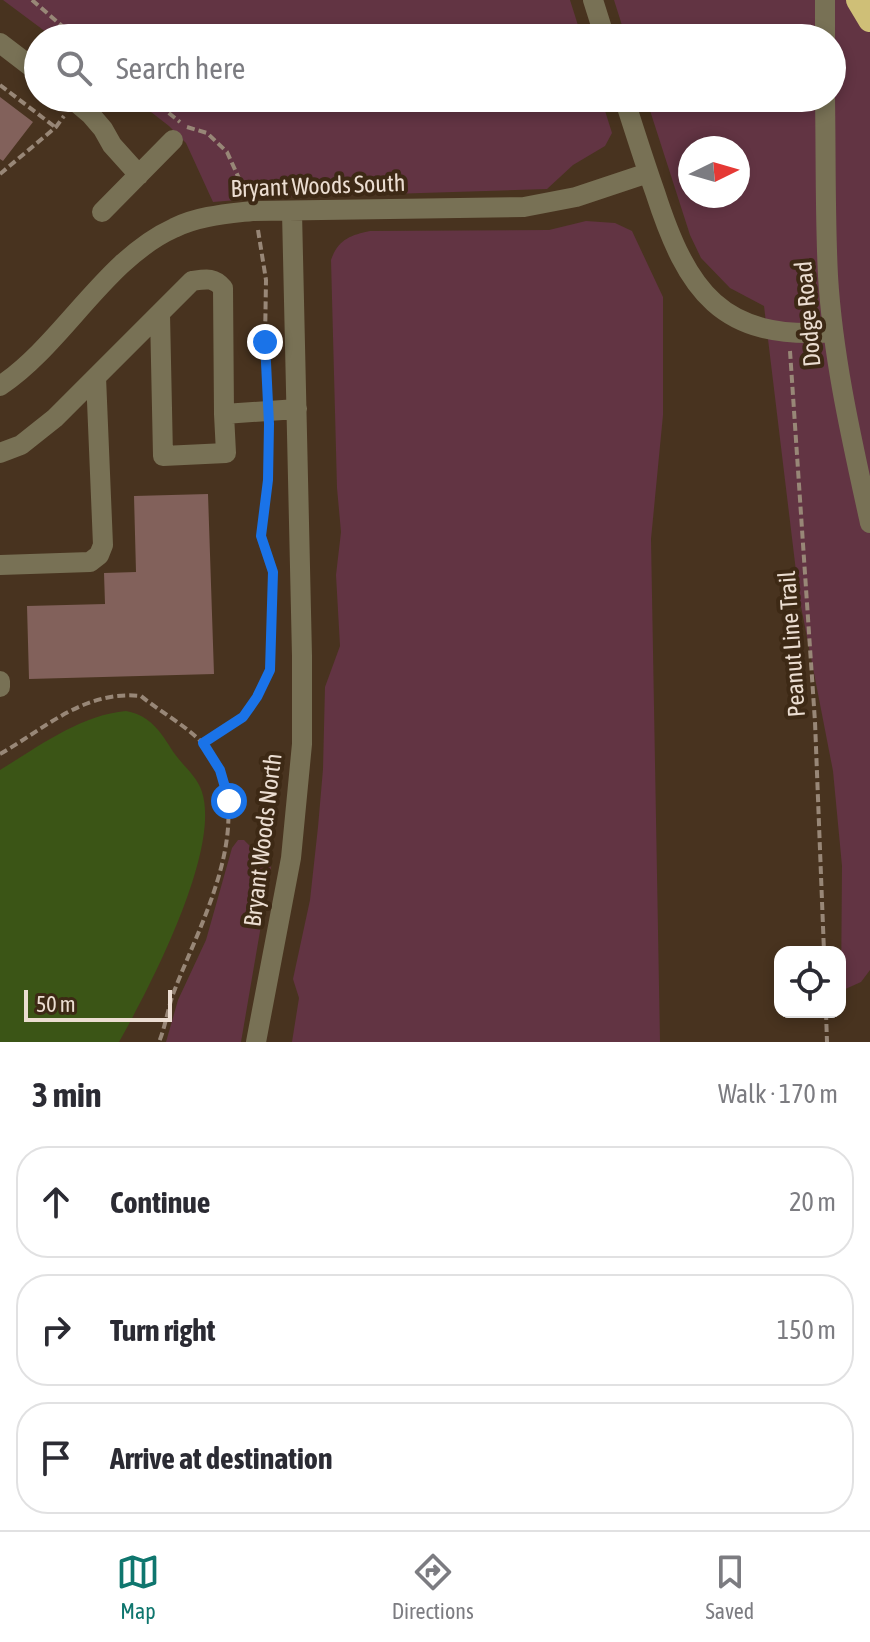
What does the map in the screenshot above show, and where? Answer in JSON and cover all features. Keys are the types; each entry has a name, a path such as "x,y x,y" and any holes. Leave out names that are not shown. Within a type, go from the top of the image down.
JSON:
{"street":[{"path":"593,0 601,24"},
{"path":"825,0 825,24"},
{"path":"0,43 24,61"},
{"path":"84,112 91,115 139,175"},
{"path":"628,112 676,251 698,288 736,317 765,329 789,333 833,332"},
{"name":"Dodge Road","path":"825,112 828,276 833,332 870,523"},
{"path":"102,212 173,140"},
{"name":"Bryant Woods South","path":"0,386 20,371 136,253 180,225 252,211 543,205 648,173"},
{"name":"Bryant Woods North","path":"256,1042 291,858 302,744 292,212"},
{"path":"0,453 21,445 55,418 192,281 207,279 217,281 223,288 226,453 163,456 160,314"},
{"path":"0,565 90,562 99,555 103,545 96,377"},
{"path":"224,414 297,409"},
{"path":"0,681 0,687"}],"path":[{"path":"32,0 60,24"},
{"path":"0,85 24,103"},
{"path":"36,112 56,127"},
{"path":"0,174 56,127 65,112"},
{"path":"168,112 185,126 207,133 227,152 247,199"},
{"path":"203,743 243,717 270,670 273,572 261,536 268,480 266,280 256,226"},
{"name":"Peanut Line Trail","path":"789,333 815,722 824,946"},
{"path":"0,754 77,706 118,696 141,696 203,743 224,779 230,820 204,921 175,990 159,1042"},
{"path":"826,1018 827,1042"}],"shaded area":[{"path":"3,0 570,0 578,24 35,24"},
{"path":"614,0 870,0 870,970 861,982 846,989 846,946 841,946 842,866 833,771 799,596 764,306 730,288 701,258 681,208 750,208 750,136 678,136 678,198 650,112 846,112 846,24 622,24"},
{"path":"151,112 605,112 612,133 605,146 573,165 547,189 213,202 186,143"},
{"path":"586,221 615,223 632,231 663,297 663,415 651,539 660,1042 292,1042 299,998 293,979 310,900 318,827 325,687 340,646 336,575 341,532 331,260 346,240 370,231 549,230"},
{"path":"126,711 135,713 154,726 202,792 205,818 201,848 179,919 119,1042 0,1042 0,770 76,725"},
{"path":"238,840 244,840 271,867 241,1042 166,1042 178,1000 206,940 232,848"}],"building":[{"path":"0,97 33,122 3,161 0,159"},
{"path":"208,494 214,674 29,679 27,606 105,604 104,573 136,572 134,496"}],"route":[{"path":"229,801 220,770 203,743 243,717 270,670 273,572 261,536 268,480 265,342"}]}
